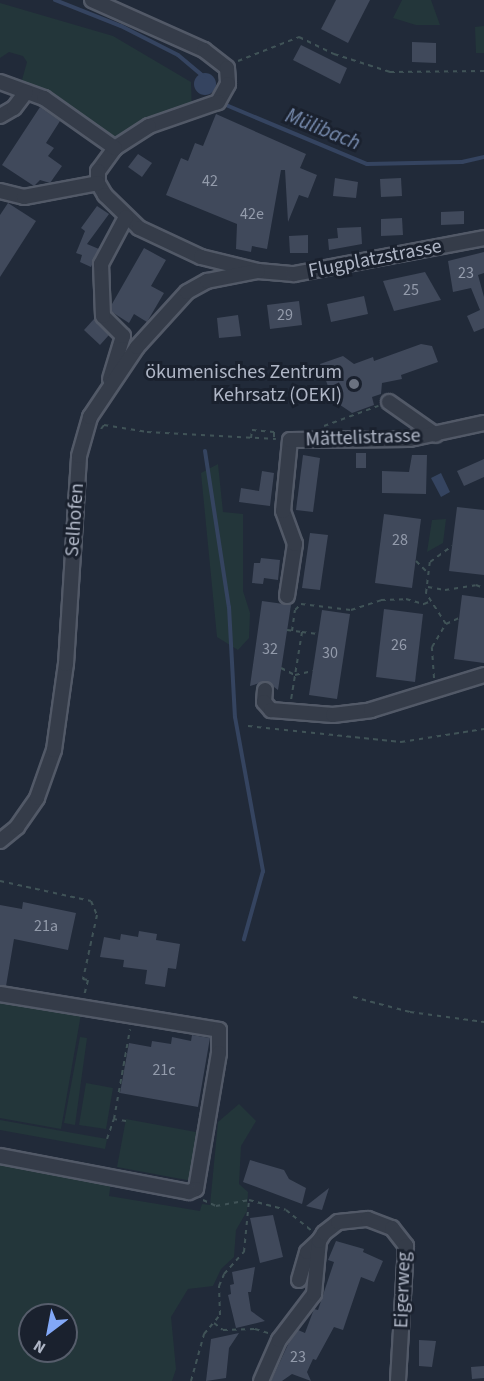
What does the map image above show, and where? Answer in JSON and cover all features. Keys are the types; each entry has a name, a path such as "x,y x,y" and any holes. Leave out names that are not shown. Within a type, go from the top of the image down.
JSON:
{"street":[{"path":"0,191 24,197 98,183 98,171 115,148 149,126 218,102 228,84 227,68 204,50 92,0"},
{"path":"0,82 44,98 115,148"},
{"path":"0,116 14,108 26,92"},
{"name":"Flugplatzstrasse","path":"98,183 126,217 170,245 258,271 321,272 484,238"},
{"path":"107,387 123,336 103,316 101,264 126,217"},
{"name":"Selhofen","path":"0,841 17,826 37,798 54,750 66,664 79,456 84,431 107,387 187,292 207,281 241,277 258,271"},
{"path":"389,402 436,435"},
{"name":"Mättelistrasse","path":"287,596 295,544 283,511 290,440 384,441 436,435 484,423"},
{"path":"265,690 266,706 290,712 333,715 371,710 484,675"},
{"path":"0,994 81,1010 219,1030 219,1053 196,1189 189,1192 0,1156"},
{"name":"Eigerweg","path":"320,1240 338,1222 354,1219 381,1222 403,1239 406,1257 398,1381"},
{"path":"299,1280 308,1252 320,1240"},
{"path":"261,1381 279,1340 314,1294 320,1240"}],"path":[{"path":"227,68 270,46 299,37 334,54 390,72 484,70"},
{"path":"313,430 389,402"},
{"path":"104,425 147,432 290,440"},
{"path":"251,438 252,430 274,432 274,439"},
{"path":"446,624 431,600 427,587 430,562 452,546"},
{"path":"416,561 429,574"},
{"path":"427,587 445,590 476,585 484,588"},
{"path":"292,631 295,610 301,604 351,610 381,600 406,599 424,604 431,600"},
{"path":"435,690 432,647 446,624 459,618"},
{"path":"287,630 318,634"},
{"path":"290,712 302,632"},
{"path":"281,668 294,675 313,671"},
{"path":"248,726 401,742 484,729"},
{"path":"0,881 90,901 97,915 82,979 88,980 81,1010"},
{"path":"353,997 410,1012 484,1022"},
{"path":"107,1139 114,1119 132,1017"},
{"path":"114,1119 126,1121"},
{"path":"196,1189 202,1200 216,1206 249,1200 286,1210 320,1240"},
{"path":"191,1381 204,1334 220,1315 219,1286 224,1274 244,1252 249,1200"},
{"path":"214,1323 223,1330 266,1331 279,1340"}],"green space":[{"path":"402,0 431,0 440,25 416,25 393,18"},
{"path":"0,3 113,36 191,82 192,113 115,147 20,87 27,62 23,56 9,52 0,58"},
{"path":"484,26 484,53 476,53 475,27"},
{"path":"218,464 223,512 243,514 243,591 250,613 249,638 238,650 217,637 201,473"},
{"path":"446,519 443,543 427,552 432,520"},
{"path":"0,1000 81,1014 61,1129 0,1118"},
{"path":"80,1037 87,1038 75,1125 64,1123"},
{"path":"86,1083 113,1088 106,1129 79,1125"},
{"path":"239,1104 256,1121 241,1146 239,1184 248,1192 247,1211 236,1230 234,1257 221,1269 213,1286 188,1289 171,1317 176,1369 172,1381 0,1381 0,1163 111,1182 109,1196 200,1211 202,1204 210,1205 218,1122"},
{"path":"126,1119 201,1133 192,1181 117,1167"},
{"path":"0,1120 107,1139 105,1149 0,1130"}],"water":[{"path":"205,73 213,76 216,84 213,92 205,95 197,92 194,84 197,76"},
{"path":"441,473 450,492 441,497 431,478"}],"building":[{"path":"336,0 370,0 348,43 321,29"},
{"path":"412,42 436,43 436,63 412,62"},
{"path":"301,45 347,68 340,84 293,60"},
{"path":"40,107 60,121 46,143 54,148 48,156 62,166 50,183 40,180 34,186 2,165"},
{"path":"216,114 306,154 300,168 317,175 308,198 299,195 288,222 285,170 281,170 267,249 252,246 251,252 236,249 237,224 166,195 181,158 188,161 195,143 203,146"},
{"path":"138,154 152,163 142,177 128,167"},
{"path":"335,178 358,182 356,198 333,196"},
{"path":"401,178 402,196 381,197 380,179"},
{"path":"8,203 36,221 0,277 0,215"},
{"path":"97,206 109,214 87,244 99,249 91,267 80,262 82,255 76,253 85,231 81,228"},
{"path":"464,211 464,224 441,225 441,212"},
{"path":"402,218 403,235 381,236 381,219"},
{"path":"361,227 362,244 329,250 328,239 338,238 337,228"},
{"path":"308,235 308,253 290,253 289,236"},
{"path":"144,248 166,260 151,286 164,293 147,322 134,314 129,323 112,312 112,304"},
{"path":"484,252 484,273 478,275 484,297 484,328 474,332 467,316 480,310 471,288 453,292 448,261"},
{"path":"425,272 441,300 394,311 383,281"},
{"path":"364,296 368,314 331,322 327,304"},
{"path":"299,301 302,325 270,329 267,305"},
{"path":"238,315 241,336 219,338 217,318"},
{"path":"94,319 109,335 100,345 84,330"},
{"name":"ökumenisches Zentrum Kehrsatz (OEKI)","path":"421,344 432,346 438,362 401,375 402,379 382,383 381,394 372,397 374,405 352,413 321,392 329,389 320,364 343,356 354,364 373,357 374,361"},
{"path":"356,453 366,453 366,468 356,468"},
{"path":"303,455 320,458 313,512 296,510"},
{"path":"412,455 427,455 426,494 382,493 382,471 409,472"},
{"path":"484,459 484,477 464,486 457,471"},
{"path":"262,471 274,473 270,506 239,502 241,488 259,491"},
{"path":"457,507 484,510 484,575 449,571"},
{"path":"384,514 421,519 412,588 375,583"},
{"path":"310,533 328,535 320,590 302,588"},
{"path":"261,558 280,560 278,580 264,578 263,584 252,583 254,563 260,563"},
{"path":"462,595 484,598 484,663 454,659"},
{"path":"262,601 291,605 278,690 266,681 250,686"},
{"path":"384,609 423,614 415,682 376,677"},
{"path":"322,610 350,614 337,699 309,695"},
{"path":"23,902 76,913 68,950 14,939 6,986 0,985 0,905 22,909"},
{"path":"139,931 157,934 156,940 180,944 176,969 168,968 165,987 145,984 147,970 123,967 124,960 100,957 104,937 120,940 121,934 138,937"},
{"path":"192,1035 210,1038 198,1107 120,1093 129,1043 151,1047 152,1041 171,1044 172,1037 191,1041"},
{"path":"250,1160 284,1170 289,1179 306,1188 302,1204 243,1182"},
{"path":"329,1188 322,1210 306,1206"},
{"path":"273,1215 283,1257 260,1263 250,1218"},
{"path":"336,1241 364,1249 363,1252 383,1261 374,1282 361,1277 343,1330 334,1327 316,1360 313,1359 307,1372 311,1381 292,1374 282,1381 271,1381 291,1338 298,1330 305,1333 314,1309 318,1310 334,1262 328,1260"},
{"path":"255,1267 251,1292 248,1292 251,1311 265,1321 236,1328 228,1295 231,1294 230,1285 234,1284 232,1272"},
{"path":"239,1333 229,1348 226,1378 206,1381 211,1339"},
{"path":"419,1340 436,1341 432,1367 419,1366"},
{"path":"484,1366 484,1378 472,1379 471,1367"}],"waterway":[{"path":"55,0 121,26 178,55 204,77"},
{"name":"Mülibach","path":"226,105 367,164 462,162 484,157"},
{"path":"205,451 229,607 235,717 263,871 244,939"}],"place":[{"name":"ökumenisches Zentrum Kehrsatz (OEKI)","path":"354,384"}]}
